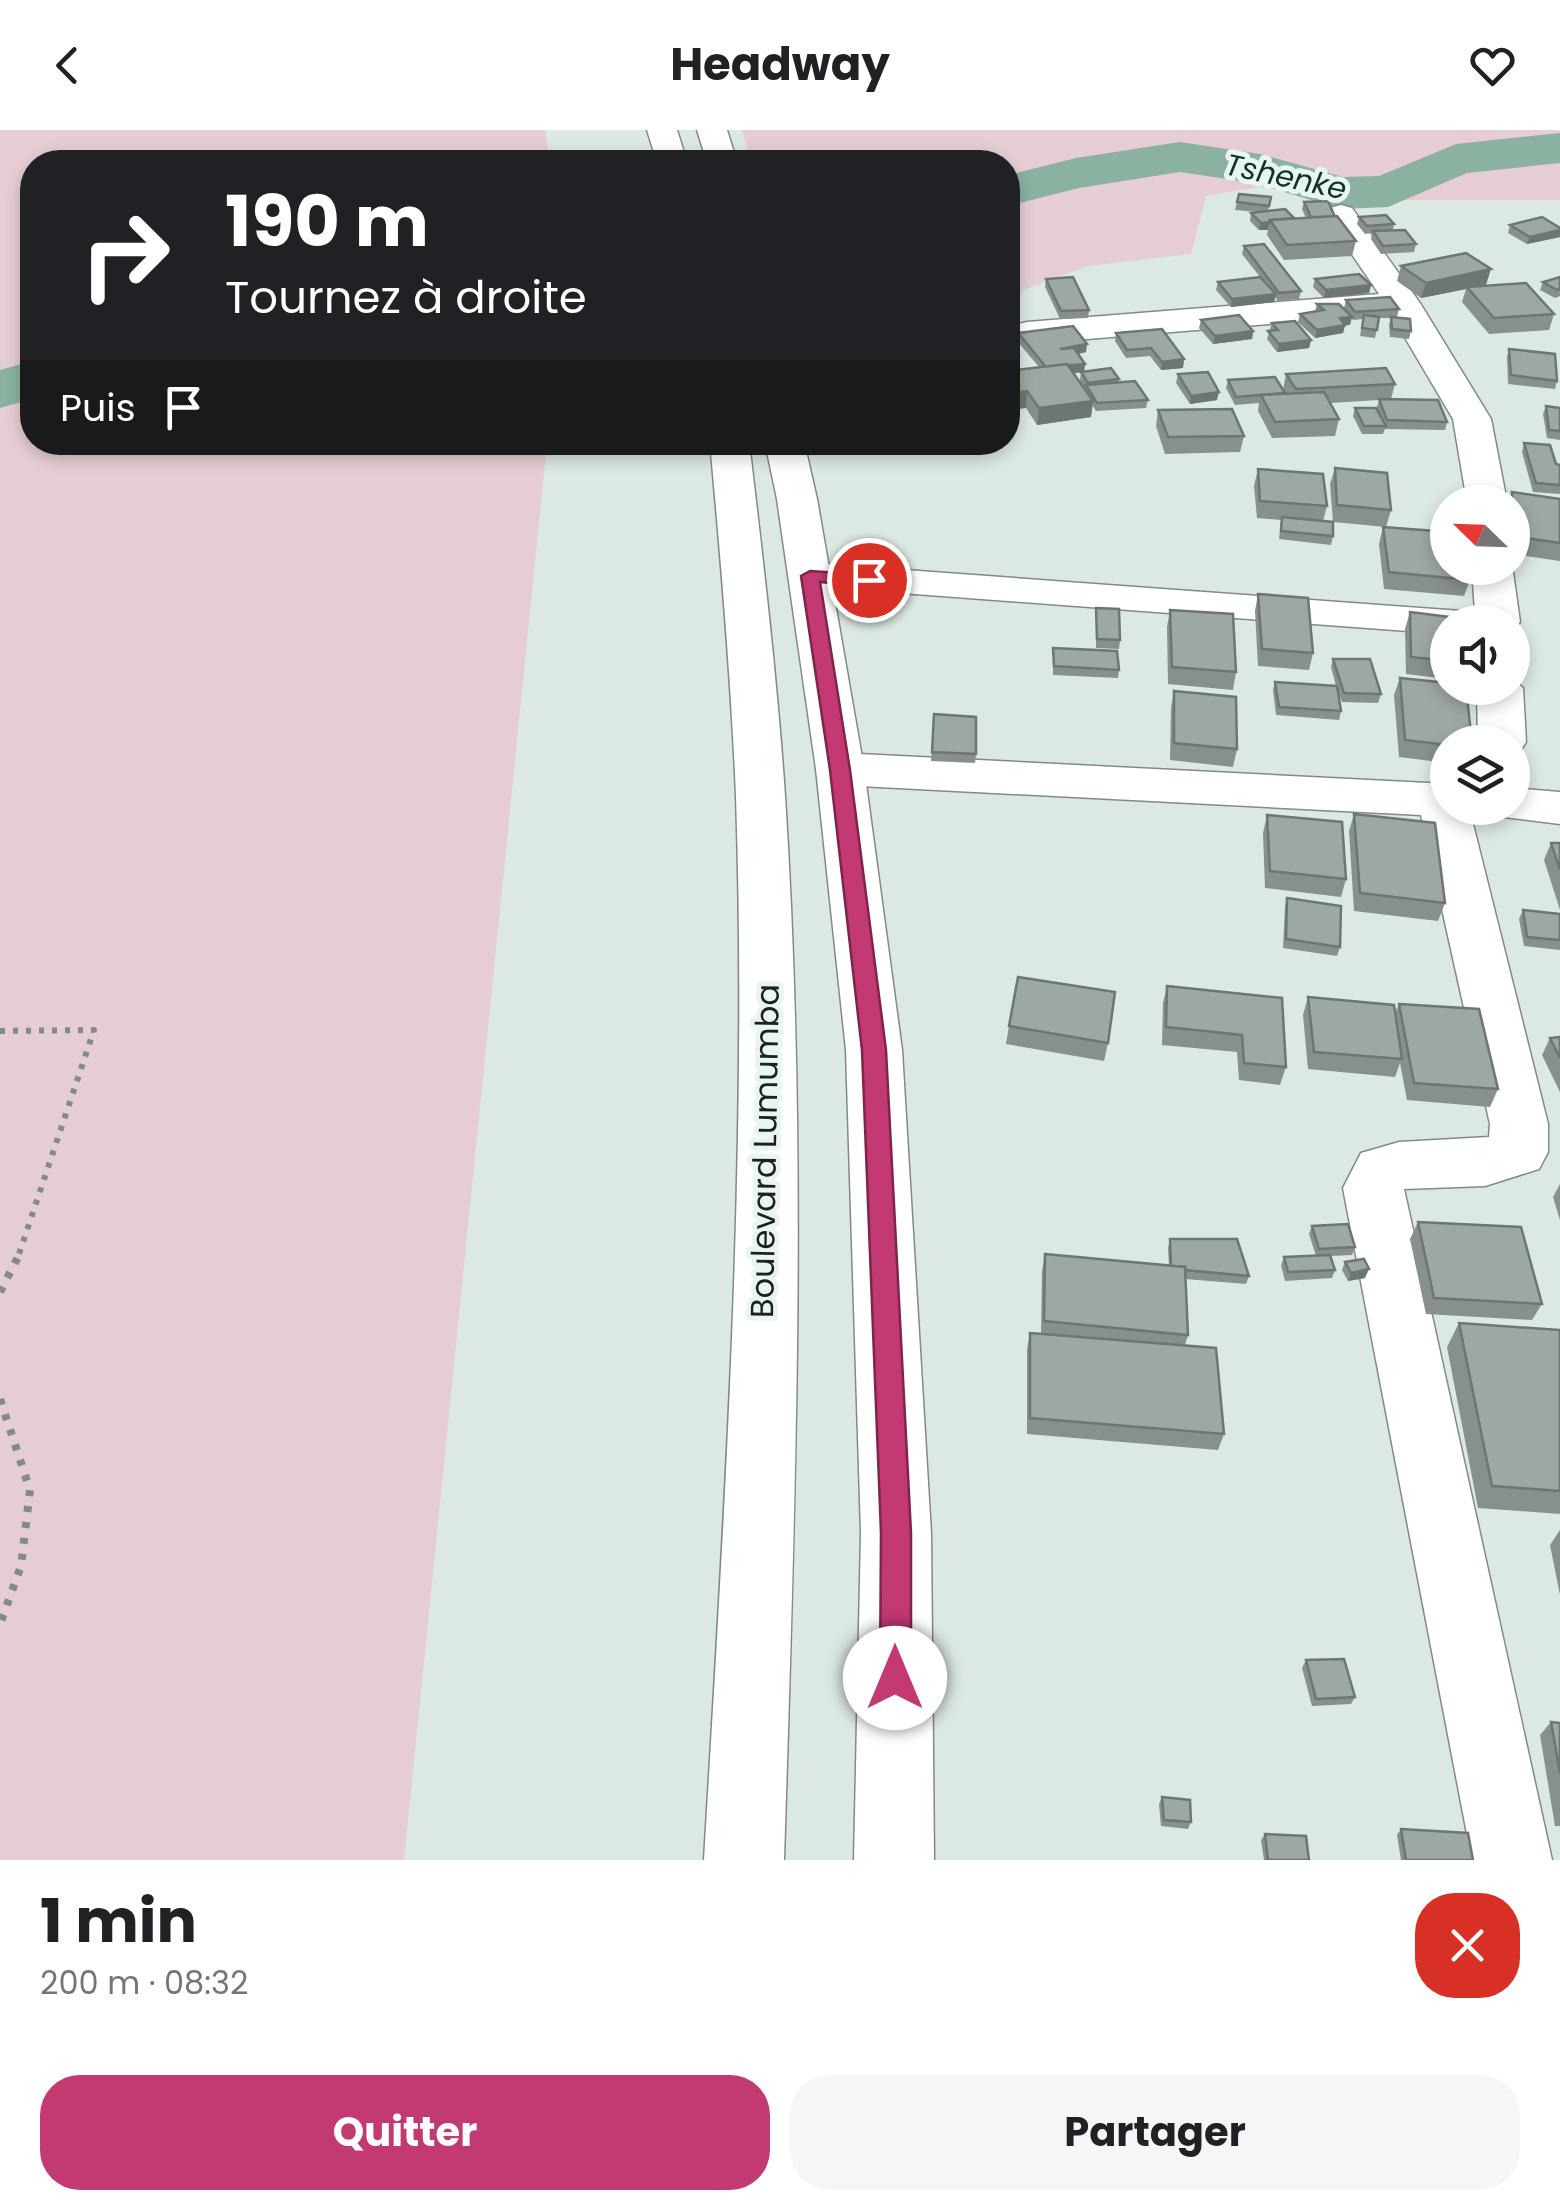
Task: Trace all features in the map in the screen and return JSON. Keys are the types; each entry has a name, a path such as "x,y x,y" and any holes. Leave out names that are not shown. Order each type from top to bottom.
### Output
{"main road":[{"path":"1341,215 1402,302 1472,419 1484,485"},
{"path":"1026,333 1402,302"},
{"name":"Boulevard Lumumba","path":"731,455 750,620 767,1002 760,1512 744,1860"},
{"path":"787,455 840,770 874,1050 896,1533 894,1860"},
{"path":"810,576 1430,620"},
{"path":"840,770 1430,799"},
{"path":"1530,806 1560,808"},
{"path":"1451,825 1519,1124 1518,1152 1498,1163 1408,1161 1382,1170 1374,1188 1512,1860"}],"path":[{"path":"0,1031 94,1030 14,1270 0,1292"},
{"path":"0,1399 30,1490 21,1566 0,1624"}],"shaded area":[{"path":"0,130 545,130 548,150 20,150 20,455 546,455 404,1860 0,1860"},
{"path":"742,130 1560,130 1560,200 1394,200 1259,187 1206,196 1191,254 1088,266 1023,290 1020,296 1020,150 748,150"}],"building":[{"path":"1239,194 1271,197 1269,206 1237,202"},
{"path":"1328,201 1335,217 1311,217 1304,202"},
{"path":"1285,209 1294,218 1261,223 1251,213"},
{"path":"1386,215 1394,224 1367,226 1359,217"},
{"path":"1337,216 1356,241 1287,245 1270,220"},
{"path":"1542,217 1560,230 1530,237 1510,225"},
{"path":"1405,230 1416,244 1383,246 1373,231"},
{"path":"1264,244 1301,291 1279,293 1244,246"},
{"path":"1466,253 1491,269 1426,283 1401,266"},
{"path":"1359,274 1371,285 1326,290 1315,279"},
{"path":"1073,277 1089,310 1061,311 1046,279"},
{"path":"1260,277 1276,294 1232,299 1218,282"},
{"path":"1560,277 1557,290 1543,282"},
{"path":"1526,283 1554,314 1494,318 1467,287"},
{"path":"1390,297 1399,309 1355,312 1346,300"},
{"path":"1317,304 1339,304 1352,317 1340,318 1345,325 1317,330 1300,314 1324,310"},
{"path":"1239,315 1253,331 1215,336 1201,320"},
{"path":"1364,315 1379,317 1377,330 1362,328"},
{"path":"1391,317 1410,319 1411,331 1392,329"},
{"path":"1295,321 1311,340 1279,344 1268,331 1278,330 1272,323"},
{"path":"1073,326 1087,344 1060,349 1074,348 1085,364 1046,367 1020,333"},
{"path":"1162,329 1184,359 1162,362 1151,348 1127,350 1116,333"},
{"path":"1509,349 1555,354 1557,381 1511,375"},
{"path":"1067,364 1093,401 1039,408 1027,391 1020,392 1020,370"},
{"path":"1111,368 1119,379 1088,383 1081,372"},
{"path":"1386,368 1395,384 1296,389 1286,374"},
{"path":"1208,372 1219,392 1191,396 1178,374"},
{"path":"1275,377 1285,393 1236,397 1228,380"},
{"path":"1135,381 1148,400 1097,403 1086,385"},
{"path":"1324,392 1339,419 1275,422 1261,395"},
{"path":"1379,399 1438,400 1447,422 1387,420"},
{"path":"1546,406 1560,408 1560,431 1549,430"},
{"path":"1355,408 1376,408 1386,426 1364,426"},
{"path":"1232,409 1244,436 1168,437 1158,410"},
{"path":"1524,443 1550,445 1556,464 1560,465 1560,485 1536,483"},
{"path":"1335,468 1387,473 1391,510 1337,505"},
{"path":"1258,469 1323,474 1327,506 1260,501"},
{"path":"1530,495 1560,499 1560,543 1530,539"},
{"path":"1282,517 1333,522 1333,536 1281,531"},
{"path":"1383,527 1430,531 1430,576 1389,572"},
{"path":"1258,594 1308,598 1313,653 1262,649"},
{"path":"1096,608 1119,609 1120,640 1097,639"},
{"path":"1170,610 1233,614 1236,672 1172,667"},
{"path":"1410,612 1430,614 1430,659 1411,657"},
{"path":"1053,648 1117,651 1119,670 1054,666"},
{"path":"1333,659 1370,659 1381,694 1344,693"},
{"path":"1400,678 1430,681 1430,705 1468,705 1470,725 1430,725 1430,743 1405,740"},
{"path":"1275,682 1337,686 1341,711 1279,707"},
{"path":"1174,691 1236,697 1237,749 1174,743"},
{"path":"934,714 976,717 976,754 932,752"},
{"path":"1354,814 1435,825 1445,903 1360,893"},
{"path":"1267,815 1342,822 1346,879 1270,871"},
{"path":"1551,843 1560,843 1560,869"},
{"path":"1287,898 1341,906 1340,947 1286,939"},
{"path":"1523,910 1560,914 1560,940 1527,937"},
{"path":"1018,977 1115,992 1108,1043 1009,1026"},
{"path":"1167,986 1282,998 1286,1067 1244,1063 1242,1035 1166,1027"},
{"path":"1308,997 1394,1005 1402,1059 1314,1052"},
{"path":"1399,1004 1479,1009 1498,1089 1414,1083"},
{"path":"1560,1037 1560,1058 1550,1038"},
{"path":"1418,1222 1521,1227 1542,1304 1434,1298"},
{"path":"1348,1224 1355,1247 1319,1249 1312,1226"},
{"path":"1170,1239 1237,1239 1249,1276 1171,1266"},
{"path":"1045,1254 1185,1267 1188,1335 1044,1321"},
{"path":"1330,1255 1335,1270 1288,1272 1284,1257"},
{"path":"1364,1259 1369,1269 1351,1273 1345,1262"},
{"path":"1459,1323 1560,1330 1560,1491 1492,1486"},
{"path":"1030,1333 1216,1348 1224,1434 1030,1418"},
{"path":"1344,1659 1355,1697 1316,1699 1306,1660"},
{"path":"1551,1722 1560,1723 1560,1773"},
{"path":"1162,1797 1190,1800 1191,1822 1164,1820"},
{"path":"1401,1829 1468,1833 1473,1860 1406,1860"},
{"path":"1265,1834 1306,1836 1309,1860 1268,1860"}],"waterway":[{"name":"Tshenke","path":"1020,188 1076,173 1180,157 1260,169 1341,193 1388,191 1456,159 1560,148"},
{"name":"Tshenke","path":"0,390 20,383"}],"route":[{"path":"869,580 810,576 840,770 874,1050 896,1533 895,1678"}]}
